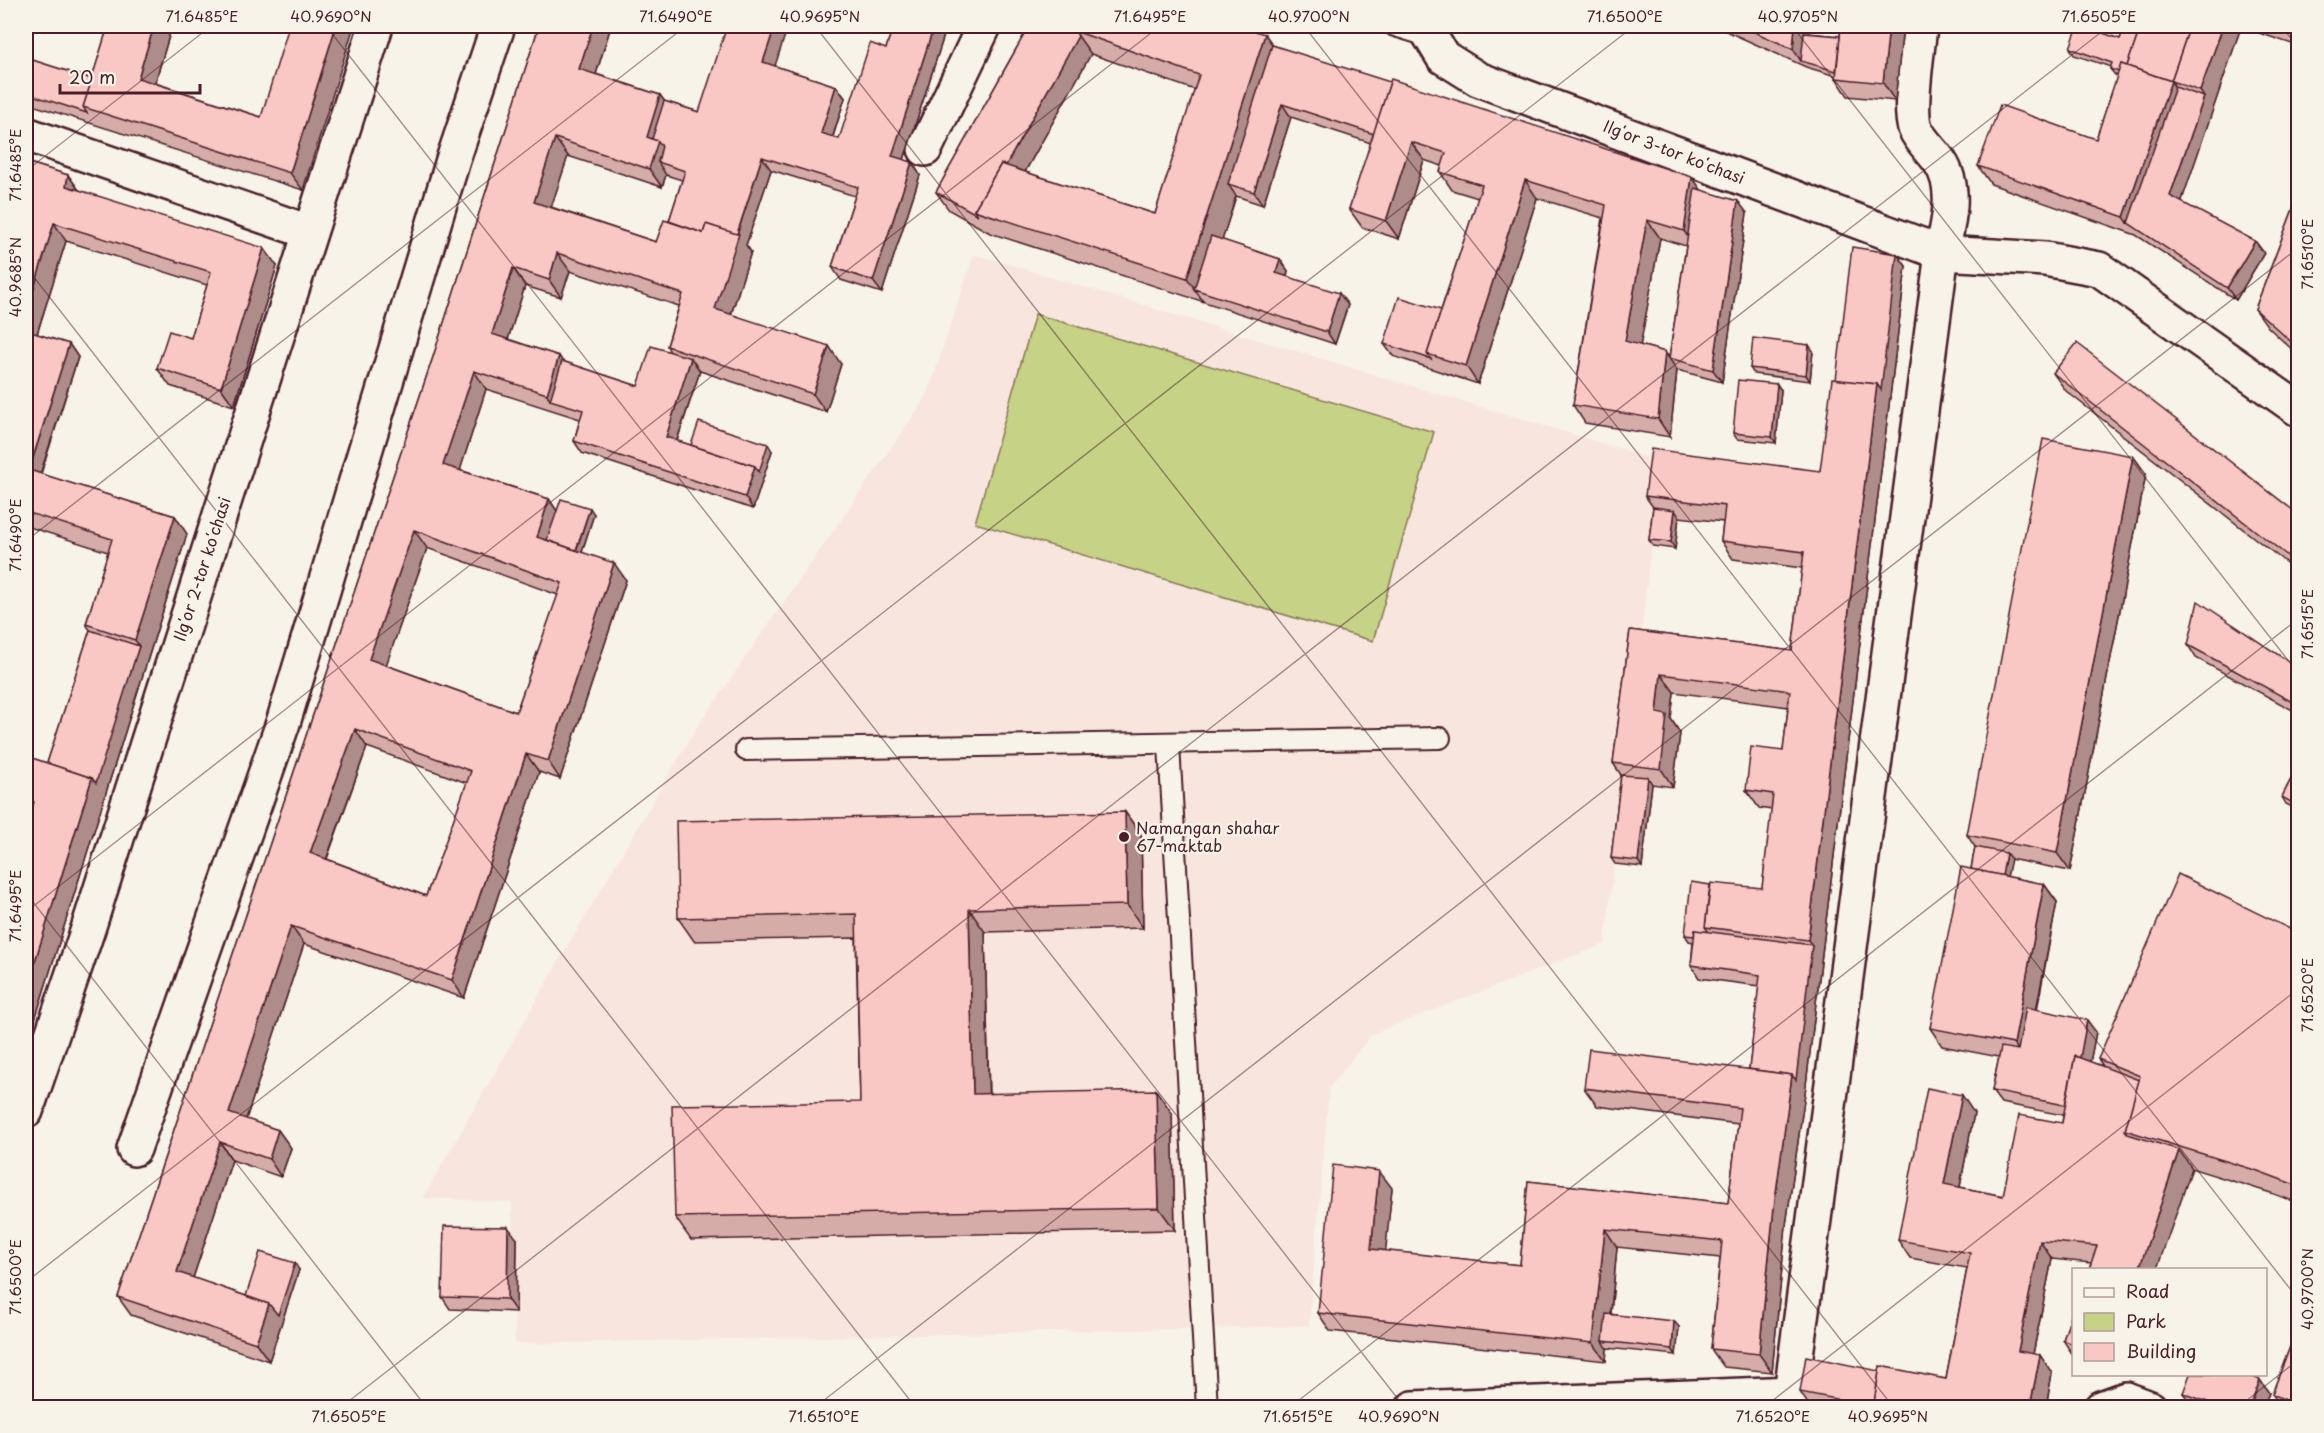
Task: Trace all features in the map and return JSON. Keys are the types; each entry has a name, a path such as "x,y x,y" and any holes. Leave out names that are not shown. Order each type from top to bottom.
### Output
{"street":[{"name":"Ilgʻor 2-tor koʻchasi","path":"26,1111 88,929 376,26"},
{"path":"134,1149 283,723 453,160 498,26"},
{"path":"926,149 984,26"},
{"path":"1413,1407 1790,1400 1942,252 1951,208 1949,181 1941,164 1915,127 1914,91 1920,26"},
{"name":"Ilgʻor 3-tor koʻchasi","path":"1426,31 1443,57 1478,79 1942,252 2045,259 2099,269 2298,410"},
{"path":"26,134 309,232"},
{"path":"2101,1407 2126,1399 2150,1407"}],"lane":[{"path":"1395,26 1426,31"},
{"path":"746,750 1169,745 1440,738"},
{"path":"1169,745 1207,1407"}],"shaded area":[{"name":"Namangan shahar 67-maktab","path":"974,254 1661,461 1605,944 1372,1034 1329,1088 1309,1326 515,1344 512,1202 423,1198 695,730 927,396"}],"green space":[{"path":"1035,314 1434,432 1373,641 975,523"}],"building":[{"path":"108,26 154,26 138,78 261,117 289,26 336,26 290,173 83,107"},
{"path":"539,26 593,26 579,69 660,95 647,137 658,141 649,169 555,138 534,202 656,242 664,220 703,233 706,224 739,234 715,309 829,346 813,394 667,346 683,294 557,253 549,280 513,268 492,334 559,356 547,394 474,371 443,465 549,499 537,537 614,563 548,761 526,754 452,980 291,926 229,1113 278,1130 269,1159 220,1142 177,1272 269,1304 256,1343 118,1297 433,357","holes":["414,530 562,583 516,712 369,659","355,729 471,771 426,896 310,853"]},
{"path":"727,26 775,26 763,62 836,86 821,133 839,139 870,43 886,49 893,26 934,26 892,156 912,162 873,281 832,267 858,187 762,157 737,234 706,224 703,233 669,221 685,171 658,162 662,146 658,141 652,139 664,101 699,112"},
{"path":"1029,26 1078,26 1075,31 1078,36 1006,165 1001,164 974,210 978,215 936,192"},
{"path":"1078,26 1239,26 1265,34 1187,278 974,210 1001,164 1155,214 1199,75 1075,31"},
{"path":"1741,26 1795,26 1793,49"},
{"path":"1841,26 1889,26 1883,83 1836,78"},
{"path":"2078,26 2120,39 2125,26 2141,26 2127,66 2121,64 2119,72 2110,69 2112,63 2070,48"},
{"path":"2141,26 2190,26 2171,81 2127,66"},
{"path":"2190,26 2223,26 2200,91 2171,81"},
{"path":"2278,26 2298,26 2298,33"},
{"path":"1804,33 1840,36 1836,71 1801,61"},
{"path":"1272,45 1390,82 1374,134 1282,104 1254,192 1228,184"},
{"path":"26,58 92,79 83,107 87,113 26,93"},
{"path":"2121,64 2171,81 2124,217 1978,166 2000,105 2096,139"},
{"path":"1391,79 1692,177 1684,231 1647,220 1625,341 1665,352 1658,419 1573,405 1606,205 1525,180 1466,366 1427,354 1482,185 1440,172 1446,153 1411,142 1386,221 1349,209"},
{"path":"2175,87 2204,97 2170,196 2255,241 2227,288 2128,223"},
{"path":"26,162 68,175 66,186 264,248 221,388 157,368 169,331 191,338 211,272 54,223 26,314"},
{"path":"1695,188 1738,201 1713,370 1669,358"},
{"path":"2298,196 2298,348 2255,309"},
{"path":"1211,236 1280,259 1276,273 1339,293 1327,332 1194,289"},
{"path":"1852,247 1897,254 1881,390 1877,384 1836,380"},
{"path":"1399,297 1441,310 1427,354 1431,359 1384,344"},
{"path":"28,331 69,344 29,470 26,469 26,340"},
{"path":"1753,338 1809,345 1806,375 1750,368"},
{"path":"2077,343 2298,514 2298,564 2053,373"},
{"path":"651,346 691,358 666,437 755,466 745,497 574,441 583,410 550,400 562,361 638,386"},
{"path":"1832,379 1877,384 1808,940 1705,927 1711,883 1762,888 1773,794 1746,790 1751,747 1783,751 1790,691 1661,674 1657,713 1667,715 1661,769 1613,763 1630,630 1792,651 1804,552 1721,541 1725,506 1645,496 1651,449 1820,471"},
{"path":"1738,380 1777,384 1772,437 1733,433"},
{"path":"699,422 768,444 759,472 755,466 691,445"},
{"path":"2043,439 2133,456 2057,853 1967,835"},
{"path":"26,469 175,516 135,640 86,624 112,539 26,512"},
{"path":"561,499 590,508 576,550 547,540"},
{"path":"1653,507 1675,510 1671,542 1649,540"},
{"path":"2198,601 2298,668 2296,704 2188,645"},
{"path":"90,630 139,646 96,783 92,778 47,763"},
{"path":"26,756 92,778 26,990 26,829 34,802 26,799"},
{"path":"2298,765 2298,806 2282,797"},
{"path":"1621,775 1648,777 1638,861 1611,858"},
{"path":"1125,812 1127,905 969,909 973,1094 1156,1090 1159,1208 675,1217 672,1105 860,1102 856,914 678,918 676,821"},
{"path":"1975,847 2006,853 2002,876 1971,869"},
{"path":"1961,867 2044,884 2014,1044 1930,1028"},
{"path":"2178,874 2298,933 2298,1186 2258,1171 2125,1130 2140,1076 2098,1059"},
{"path":"1691,882 1710,885 1705,927 1709,932 1695,930 1694,936 1685,935"},
{"path":"1695,930 1812,945 1796,1080 1792,1075 1749,1069 1760,975 1691,965"},
{"path":"2026,1007 2087,1020 2080,1058 2075,1056 2065,1105 1992,1091 2001,1047 2018,1050"},
{"path":"1589,1049 1792,1075 1774,1207 1759,1354 1711,1349 1722,1241 1605,1229 1593,1343 1318,1313 1333,1165 1379,1171 1371,1249 1520,1265 1528,1181 1728,1203 1740,1108 1584,1088"},
{"path":"2075,1056 2139,1080 2125,1130 2128,1134 2179,1150 2139,1268 2089,1268 2097,1246 2040,1241 2018,1351 2040,1355 2030,1407 1904,1407 1874,1402 1880,1366 1946,1379 1970,1253 1898,1240 1927,1088 1962,1095 1944,1184 2003,1196 2019,1115 2062,1123"},
{"path":"444,1226 508,1227 507,1299 442,1297"},
{"path":"260,1252 295,1263 278,1315 269,1304 246,1296"},
{"path":"1606,1314 1674,1321 1672,1349 1603,1341"},
{"path":"2072,1314 2072,1344 2063,1340"},
{"path":"2298,1326 2298,1405 2272,1394"},
{"path":"1806,1356 1879,1371 1874,1402 1877,1407 1800,1392"},
{"path":"2189,1376 2251,1376 2260,1380 2250,1407 2221,1407 2183,1393"}],"place":[{"name":"Namangan shahar 67-maktab","path":"1124,837"}]}
